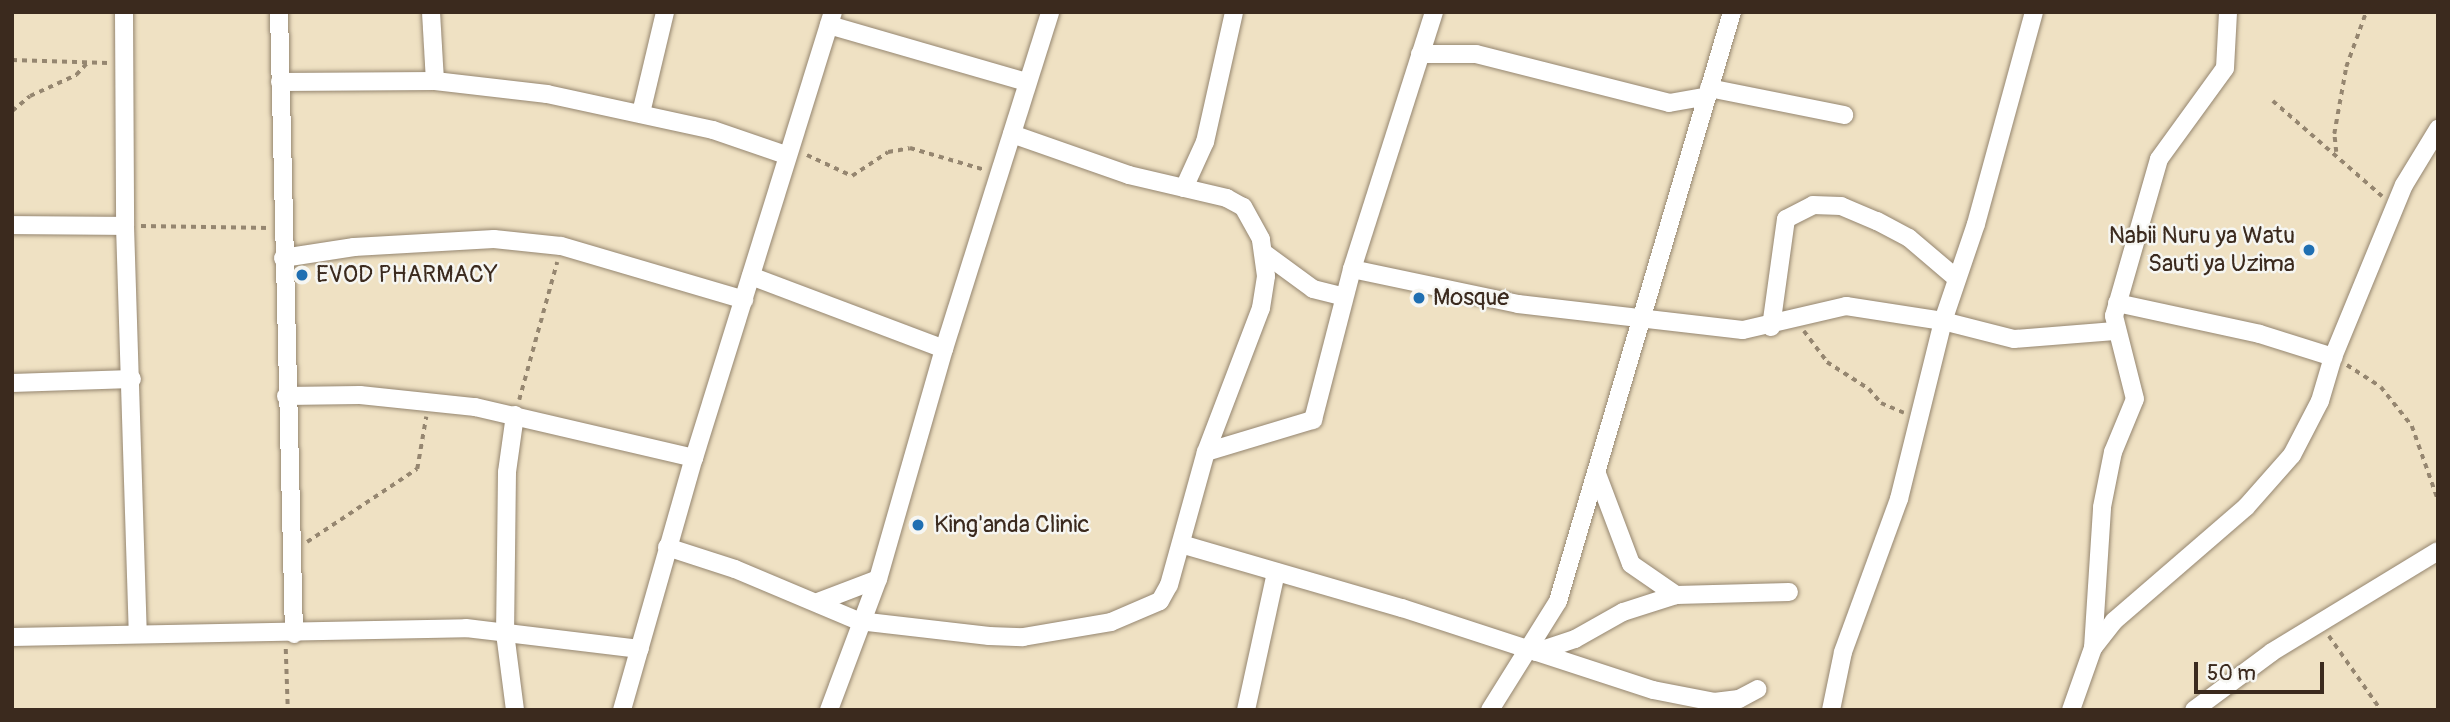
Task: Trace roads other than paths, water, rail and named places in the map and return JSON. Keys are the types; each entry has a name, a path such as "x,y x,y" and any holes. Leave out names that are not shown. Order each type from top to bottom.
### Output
{"street":[{"path":"124,12 124,226 132,379 138,632"},
{"path":"279,12 291,553 289,634"},
{"path":"431,12 435,81"},
{"path":"641,113 665,12"},
{"path":"829,710 859,621 878,579 944,349 1051,12"},
{"path":"1184,188 1205,142 1234,12"},
{"path":"1206,452 1313,420 1352,269 1434,12"},
{"path":"1490,710 1532,651 1558,601 1645,318 1694,132 1732,12"},
{"path":"1831,710 1843,652 1899,499 1943,321 1976,224 2035,12"},
{"path":"2071,710 2093,648 2102,508 2113,452 2135,399 2132,376 2115,331 2117,303 2159,159 2225,68 2228,12"},
{"path":"622,710 667,547 787,152 831,19 1027,82"},
{"path":"1420,54 1476,54 1669,103 1707,92 1844,115"},
{"path":"281,82 435,81 547,94 713,130 787,152"},
{"path":"1669,103 1694,132"},
{"path":"2093,648 2125,610 2269,485 2308,427 2333,357 2394,207 2438,129"},
{"path":"667,547 818,602 859,621 1023,637 1111,622 1160,601 1181,544 1206,452 1261,308 1265,253 1254,221 1243,207 1227,198 1129,175 1012,134"},
{"path":"1771,327 1786,219 1796,210 1813,205 1841,206 1877,221 1909,238 1956,278"},
{"path":"12,225 124,226"},
{"path":"283,258 354,247 494,239 561,246 744,300"},
{"path":"1265,253 1313,289 1344,297"},
{"path":"1352,269 1518,304 1743,330 1771,327 1846,306 1943,321 2014,339 2115,331"},
{"path":"751,276 944,349"},
{"path":"2117,303 2249,331 2333,357"},
{"path":"12,383 132,379"},
{"path":"286,396 360,395 428,401 515,415 694,458"},
{"path":"515,415 508,472 505,633 515,710"},
{"path":"1597,474 1632,564 1676,595"},
{"path":"1181,544 1653,690 1717,706 1758,689"},
{"path":"2194,710 2272,652 2438,551"},
{"path":"1246,710 1276,572"},
{"path":"818,602 878,579"},
{"path":"1532,651 1575,639 1623,612 1676,595 1789,592"},
{"path":"12,637 138,632 289,634 466,628 640,649"}],"place":[{"name":"Nabii Nuru ya Watu Sauti ya Uzima","path":"2309,250"},
{"name":"EVOD PHARMACY","path":"302,275"},
{"name":"Mosque","path":"1419,298"},
{"name":"King'anda Clinic","path":"918,525"}]}
